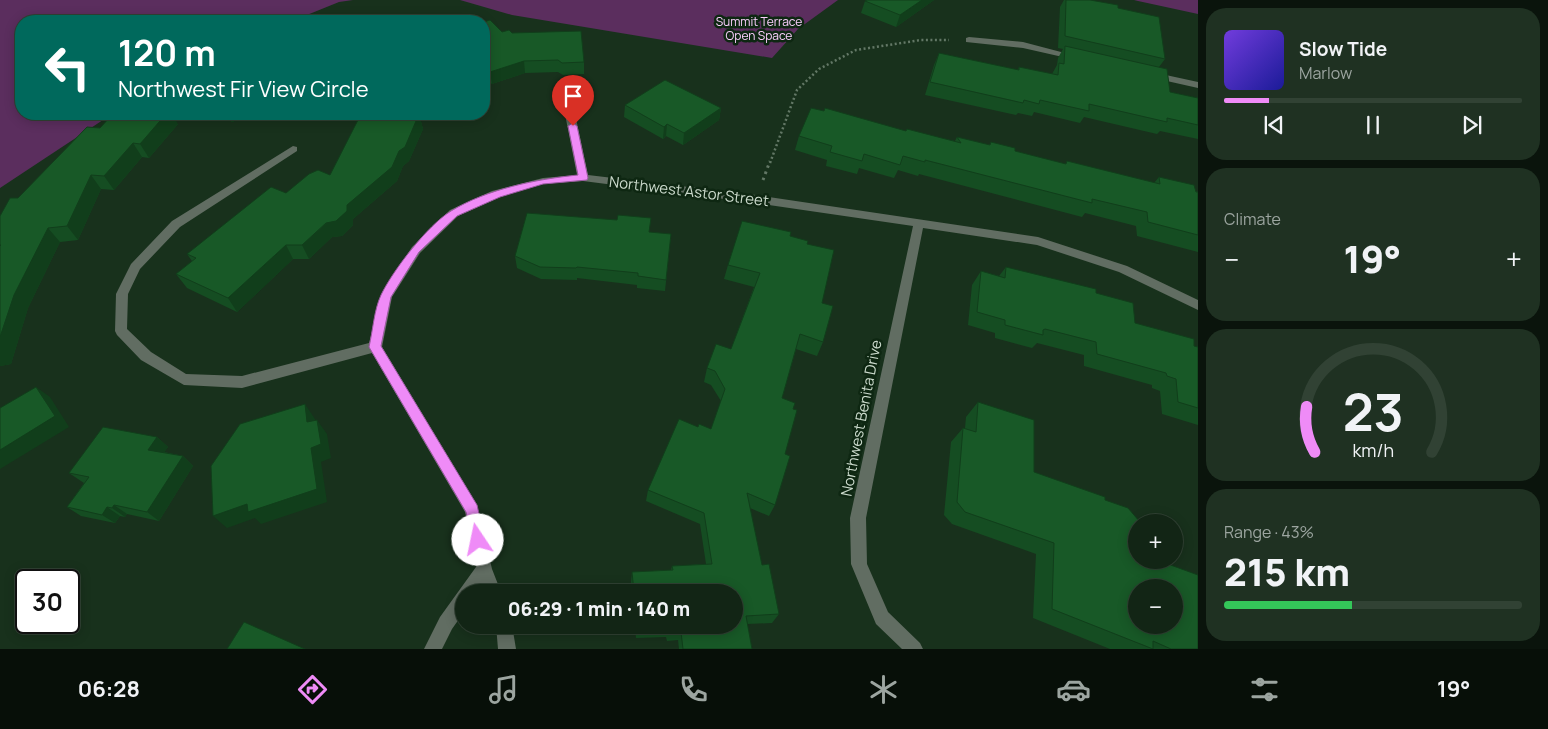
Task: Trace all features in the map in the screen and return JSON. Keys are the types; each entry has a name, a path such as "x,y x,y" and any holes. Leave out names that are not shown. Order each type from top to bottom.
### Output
{"street":[{"path":"969,40 1023,45 1081,58"},
{"path":"1140,72 1198,85"},
{"path":"569,109 583,178"},
{"path":"293,149 176,224 135,267 122,294 121,331 146,356 184,379 242,382 375,347 472,510 484,569 491,584"},
{"name":"Northwest Astor Street","path":"375,347 386,296 416,250 454,214 496,194 543,181 583,178 756,199 1038,242 1123,269 1198,305"},
{"name":"Northwest Benita Drive","path":"914,649 882,618 860,564 858,518 913,246 920,224"},
{"path":"474,584 484,569"},
{"path":"433,649 446,623 455,610"},
{"path":"505,634 507,649"}],"path":[{"path":"756,199 797,90 819,69 856,50 921,40 969,40"}],"green space":[{"path":"0,0 353,0 339,2 307,15 15,15 15,120 103,120 0,188"},
{"name":"Summit Terrace Open Space","path":"460,0 838,0 798,29 772,58 512,15"},
{"path":"1134,0 1198,0 1198,14 1138,1"}],"building":[{"path":"922,0 900,15 865,1"},
{"path":"1066,0 1090,0 1118,5 1118,8 1159,17 1165,59 1065,36"},
{"path":"490,20 502,32 509,30 512,33 581,31 584,62 562,63 558,60 524,61 490,72"},
{"path":"1065,46 1167,69 1170,92 1198,98 1198,125 1167,118 1167,122 1089,104 1089,111 1040,100 1039,104 1024,100 1023,103 930,82 939,53 1019,70 1019,67 1058,75 1059,63 1064,64"},
{"path":"665,80 721,108 684,133 667,124 664,127 625,105"},
{"path":"811,108 824,111 825,108 906,131 907,129 961,143 957,137 990,145 991,142 1015,148 1015,151 1066,164 1067,161 1160,184 1159,177 1194,185 1196,192 1198,192 1198,235 1148,222 1147,212 1092,199 1092,203 925,160 925,162 903,156 900,165 864,154 862,161 830,152 832,146 799,136"},
{"path":"107,120 161,120 140,144 133,143 104,176 91,175 67,226 48,228 14,295 0,337 0,216 10,198 18,198 87,127 100,128"},
{"path":"358,120 416,120 405,147 399,151 392,167 347,205 347,211 336,221 326,223 302,245 286,245 228,298 176,274 196,258 187,254 271,187 286,193 309,174 318,170 330,175"},
{"path":"527,213 617,220 618,215 651,218 649,232 671,234 666,280 638,276 638,273 577,267 540,267 515,256"},
{"path":"742,221 791,232 790,236 808,241 807,244 834,250 822,303 833,306 823,342 800,334 782,398 795,403 793,409 797,410 785,454 790,456 775,505 747,493 762,565 769,564 779,614 746,616 752,649 683,649 681,634 743,634 743,584 633,584 632,572 673,570 672,566 712,564 704,513 648,490 679,419 698,427 699,424 711,429 725,389 715,371 707,368 716,344 731,349 760,273 728,265"},
{"path":"1006,267 1096,289 1096,293 1133,303 1135,323 1194,339 1194,346 1198,347 1198,408 1178,402 1176,379 1167,376 1166,373 1097,354 1096,342 1045,329 1043,330 1043,335 1005,325 1005,320 977,312 981,271 1005,278"},
{"path":"36,387 55,416 0,450 0,408"},
{"path":"978,402 1034,420 1034,472 1105,497 1105,500 1128,508 1133,514 1128,514 1128,569 1182,569 1198,575 1198,649 1171,649 1153,641 1153,649 1052,609 1054,543 965,512 957,502 963,428 976,432"},
{"path":"305,404 307,422 317,420 321,444 311,448 317,489 248,512 247,504 213,516 211,466 240,424"},
{"path":"103,427 157,437 148,450 183,456 147,512 114,505 112,508 107,507 102,515 67,507 89,477 69,473"},
{"path":"244,622 305,649 227,649"}],"route":[{"path":"478,540 472,510 375,347 386,296 416,250 454,214 496,194 543,181 583,178 573,126"}]}
